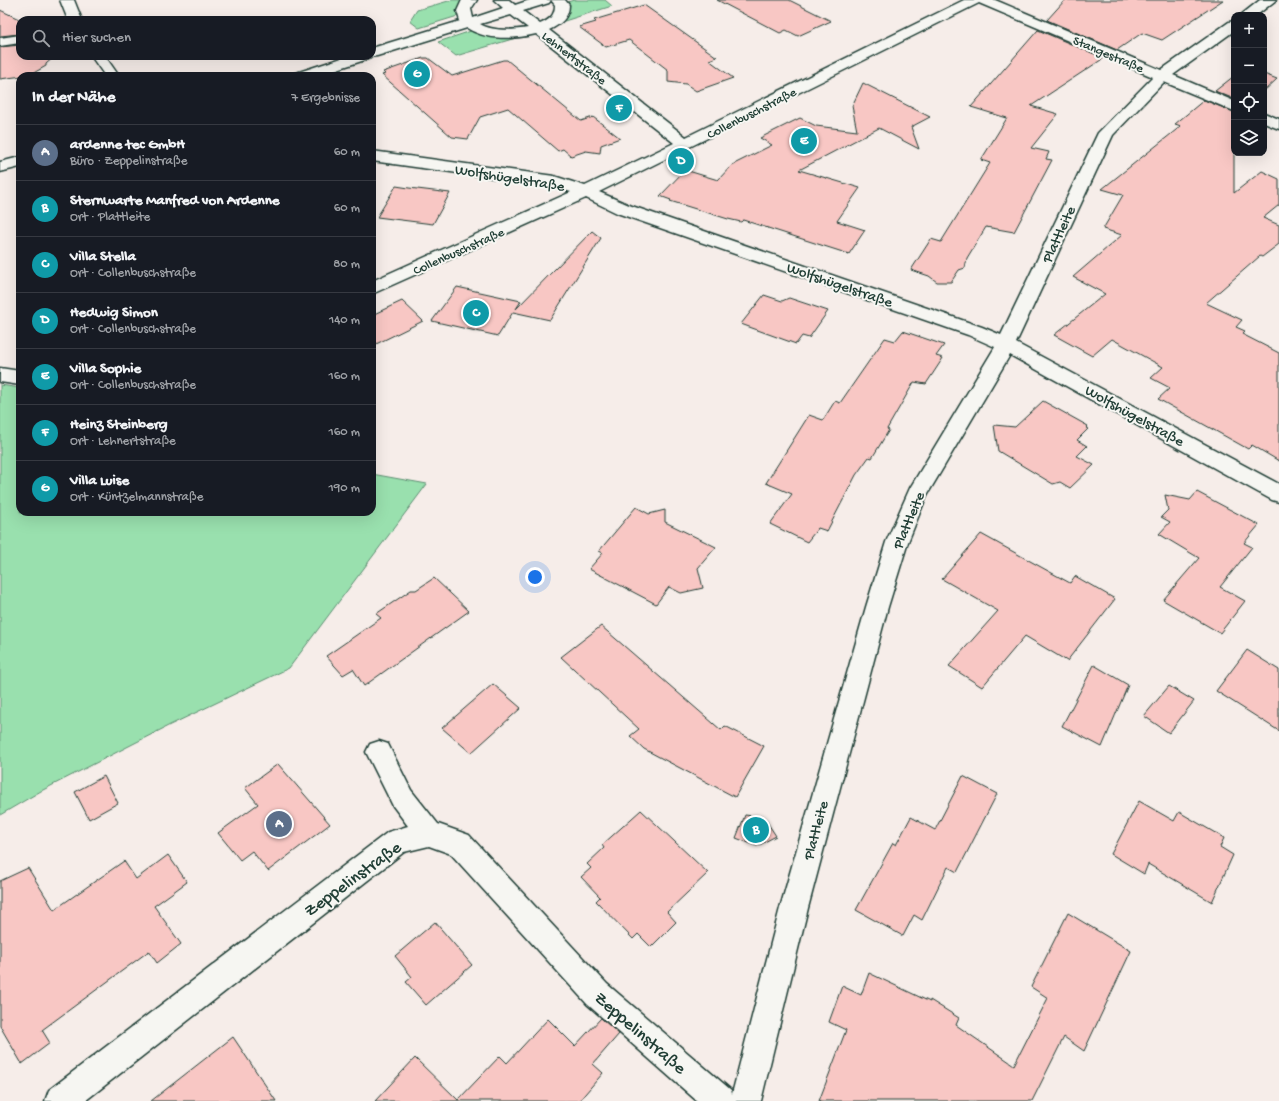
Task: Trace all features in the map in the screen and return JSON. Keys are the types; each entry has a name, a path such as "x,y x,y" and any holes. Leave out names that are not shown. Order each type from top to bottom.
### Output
{"street":[{"path":"67,0 73,16"},
{"path":"470,0 464,9 464,16 468,23 478,29 492,33 514,34 540,30 554,23 561,14 562,5 558,0"},
{"name":"Lehnertstraße","path":"501,0 685,144"},
{"path":"376,52 544,0"},
{"name":"Collenbuschstraße","path":"376,286 586,192 974,0"},
{"name":"Stangestraße","path":"984,0 1231,105"},
{"path":"1252,12 1269,0"},
{"name":"Plattleite","path":"746,1101 835,757 877,607 897,542 917,494 1006,345 1106,133 1162,76 1231,27"},
{"path":"0,42 16,40"},
{"path":"101,60 109,72"},
{"path":"313,72 350,60"},
{"path":"1267,119 1279,124"},
{"name":"Wolfshügelstraße","path":"376,157 554,181 586,192 623,209 975,331 1006,345 1279,494"},
{"path":"0,168 16,163"},
{"path":"0,375 16,377"},
{"path":"379,752 402,798 430,834"},
{"name":"Zeppelinstraße","path":"60,1101 397,841 430,834 460,844 596,994 720,1101"}],"green space":[{"path":"452,0 466,0 461,15 419,28 410,21 417,10"},
{"path":"574,0 605,0 612,6 558,23 564,3"},
{"path":"474,30 519,37 456,56 438,42"},
{"path":"0,385 16,387 16,516 376,516 376,475 427,484 289,668 170,725 41,791 0,815"}],"building":[{"path":"717,0 789,0 831,21 798,36 786,30 780,33"},
{"path":"1065,0 1223,0 1162,40 1142,33 1117,50 1047,20"},
{"path":"644,5 717,57 709,60 733,78 696,91 686,84 668,82 668,70 629,40 606,47 579,27 596,22 594,20"},
{"path":"0,10 16,18 16,34 0,36"},
{"path":"1038,30 1104,58 1031,106 1058,114 1031,148 1049,152 1046,159 1052,160 1014,232 986,227 967,258 965,268 959,270 951,282 937,282 929,276 911,270 931,239 941,242 990,163 981,160 1007,118 971,107"},
{"path":"16,45 16,60 50,60 46,66 35,72 16,72 16,77 0,79 0,47"},
{"path":"423,58 428,58 452,76 507,60 581,121 593,117 620,138 601,145 600,153 586,151 571,156 563,149 558,151 508,108 480,117 468,139 452,137 382,75 385,74 383,72"},
{"path":"1267,75 1277,79 1267,88"},
{"path":"1231,78 1231,98 1215,91"},
{"path":"863,83 930,117 911,127 919,149 879,128 799,170 860,188 837,221 865,230 849,254 743,220 741,222 728,219 670,201 671,200 660,196 685,170 718,180 732,165 772,145 760,138 800,118 816,126 857,131 852,106"},
{"path":"1204,100 1231,111 1231,156 1234,156 1234,193 1262,171 1279,179 1279,205 1263,218 1279,225 1279,244 1262,257 1260,256 1206,303 1242,320 1236,327 1245,331 1242,334 1279,353 1279,461 1252,445 1248,449 1158,399 1170,388 1151,378 1163,367 1112,339 1092,356 1054,335 1105,294 1073,277 1122,235 1103,229 1123,195 1102,189 1181,126 1175,124"},
{"path":"396,186 450,193 433,224 377,217"},
{"path":"592,231 601,238 550,320 513,312 498,336 432,321 457,287 521,301 516,309"},
{"path":"764,295 782,301 789,298 828,311 809,338 802,336 796,344 741,324"},
{"path":"402,301 423,321 376,344 376,313"},
{"path":"903,331 944,345 936,356 943,358 926,384 914,382 887,429 889,430 872,458 869,457 856,475 827,531 818,528 807,542 770,524 792,494 766,483 809,415 823,420 835,401 840,403 885,338 895,341"},
{"path":"1043,401 1088,426 1086,428 1088,429 1077,440 1087,446 1077,456 1094,465 1070,488 1060,482 1053,484 998,451 994,425 1015,427"},
{"path":"1197,492 1259,525 1244,543 1252,547 1220,587 1245,601 1220,633 1163,600 1199,558 1159,534 1170,522 1161,517 1168,510 1165,495 1190,500"},
{"path":"636,507 649,514 665,510 665,522 716,547 698,568 703,588 681,593 669,587 656,604 589,569 603,553 599,551"},
{"path":"981,534 1070,583 1075,576 1115,599 1067,661 1025,636 982,687 949,666 998,611 942,579"},
{"path":"434,578 469,611 364,686 353,669 343,675 326,656 381,618 376,614 411,590 416,590"},
{"path":"601,626 721,730 725,726 764,746 735,797 644,749 630,736 639,729 561,657"},
{"path":"1247,650 1279,670 1279,731 1216,691"},
{"path":"1094,665 1128,685 1102,747 1062,726"},
{"path":"493,684 521,708 471,753 442,728"},
{"path":"1169,686 1194,701 1169,733 1144,716"},
{"path":"278,764 330,824 268,871 252,851 240,860 218,833 258,804 245,788"},
{"path":"104,776 118,803 89,819 75,792"},
{"path":"963,776 997,794 957,872 948,867 922,920 914,915 903,936 856,910 893,843 896,845 911,817 935,830"},
{"path":"1139,801 1174,821 1179,812 1224,838 1220,847 1233,855 1212,902 1148,864 1144,874 1111,854"},
{"path":"641,810 708,873 667,912 676,922 651,947 638,934 633,939 596,901 600,897 581,877 591,868 587,864 604,848 602,845"},
{"path":"745,815 765,819 776,836 757,846 736,838"},
{"path":"168,855 187,882 154,906 181,944 157,963 149,951 42,1030 50,1043 22,1064 0,1026 0,881 28,868 54,910 124,861 136,879"},
{"path":"1068,913 1131,951 1084,1051 1064,1037 1032,1101 819,1101 846,1030 829,1022 842,986 861,995 869,973 930,1002 930,1000 959,1018 956,1025 1014,1065 1048,998 1031,987"},
{"path":"435,922 472,965 426,1005 406,982 412,977 395,956"},
{"path":"601,1018 619,1034 593,1064 603,1073 579,1101 375,1101 415,1058 458,1100 500,1056 507,1063 548,1019 575,1046"},
{"path":"233,1037 276,1101 151,1101"}],"place":[{"name":"Villa Luise","path":"417,74"},
{"name":"Heinz Steinberg","path":"619,108"},
{"name":"Villa Sophie","path":"804,141"},
{"name":"Hedwig Simon","path":"681,161"},
{"name":"Villa Stella","path":"476,313"},
{"name":"ardenne tec GmbH","path":"279,824"},
{"name":"Sternwarte Manfred von Ardenne","path":"756,830"}]}
